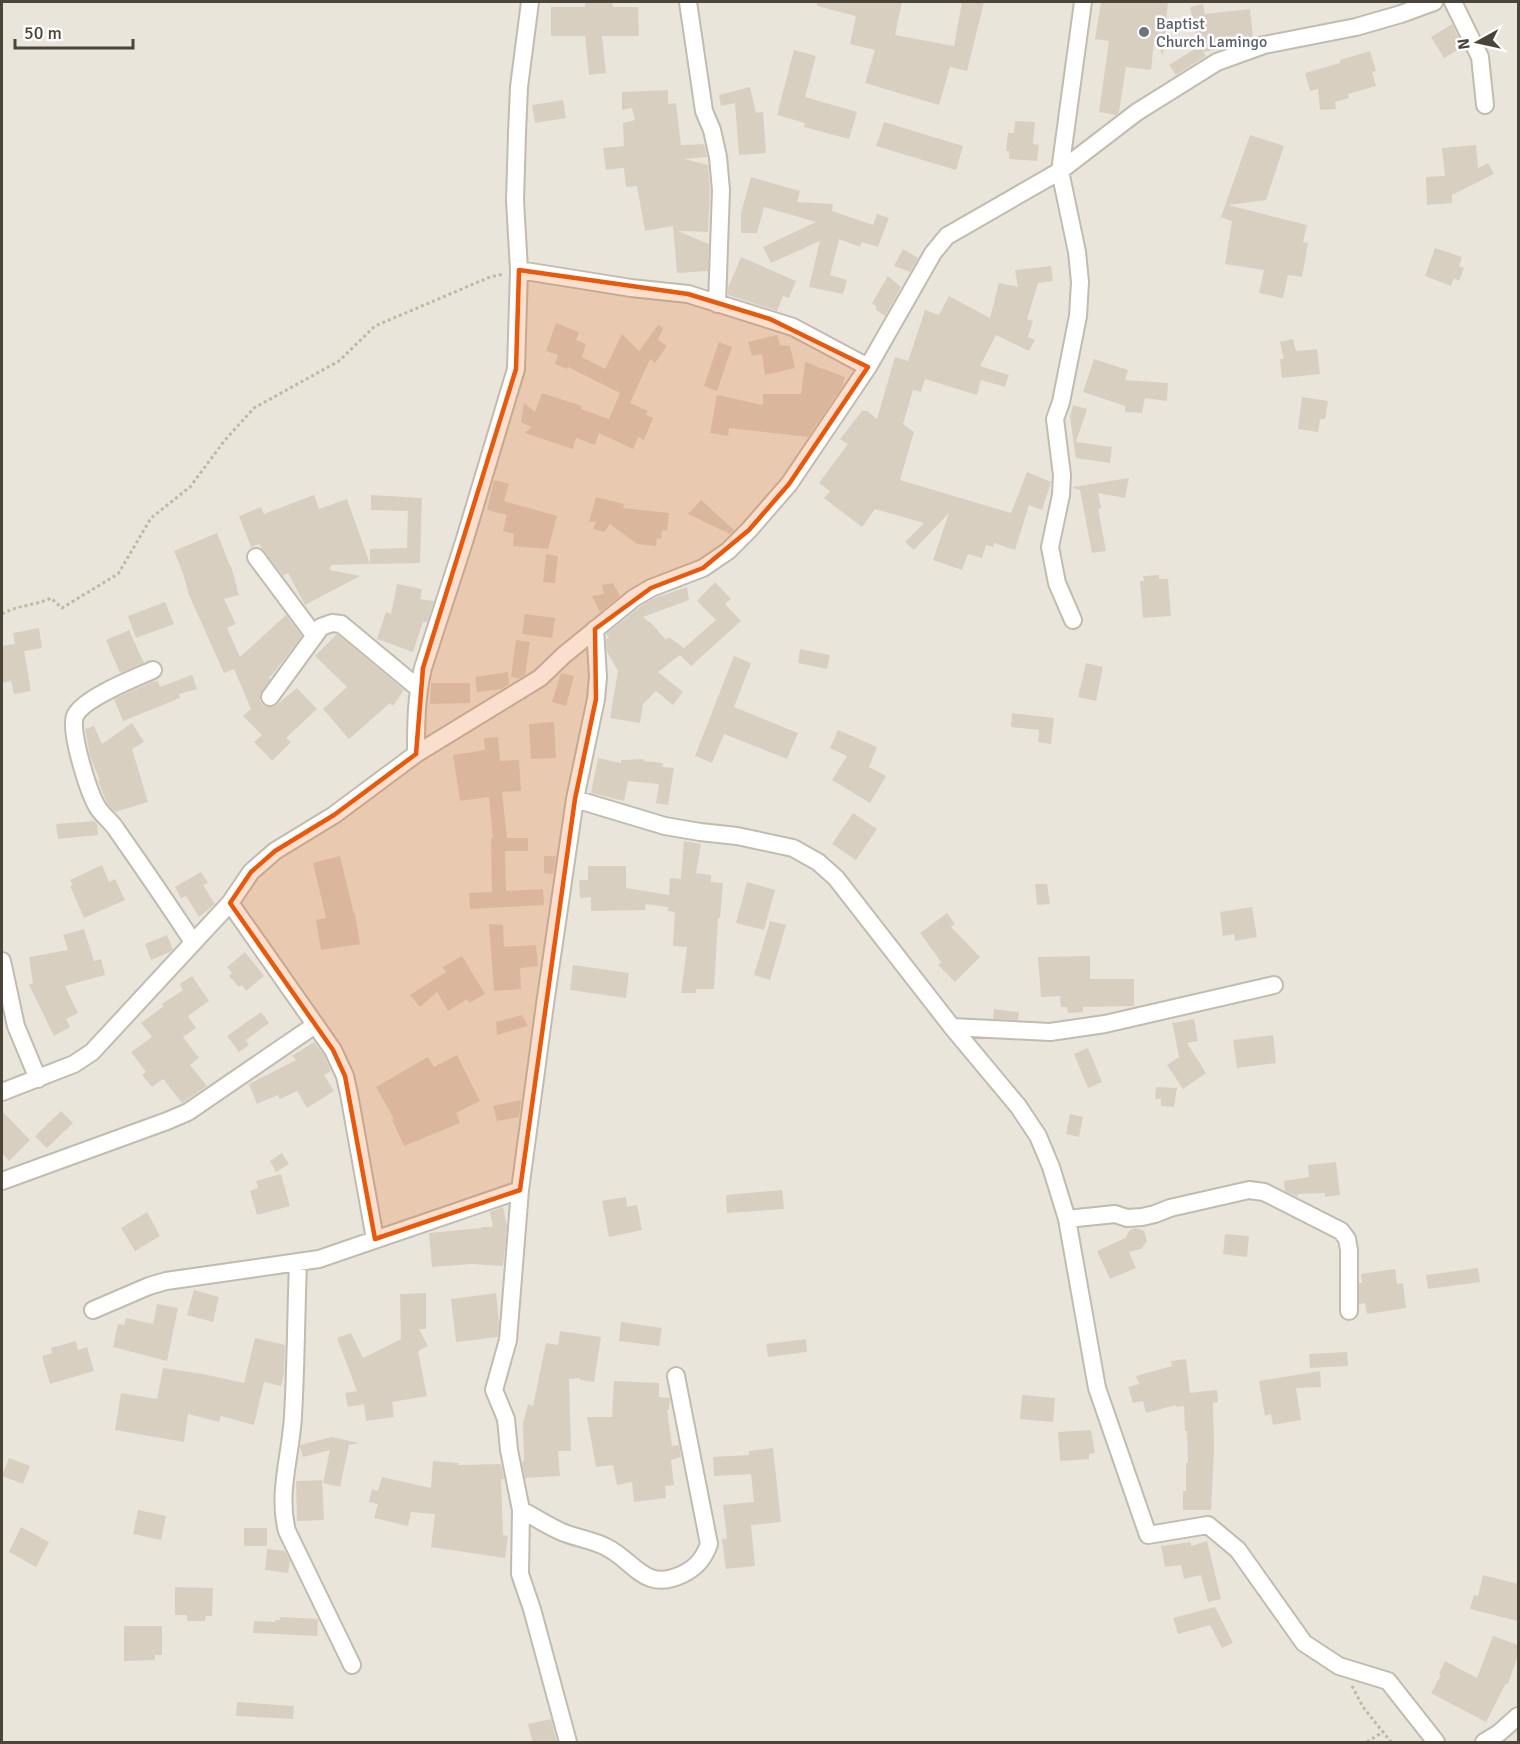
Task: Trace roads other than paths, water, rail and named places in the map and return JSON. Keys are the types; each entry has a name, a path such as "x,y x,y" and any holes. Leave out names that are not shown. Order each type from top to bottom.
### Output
{"street":[{"path":"688,2 704,111 712,130 718,157 721,190 717,304"},
{"path":"1073,620 1057,583 1050,547 1061,495 1062,475 1055,418 1061,402 1078,316 1080,282 1077,252 1060,171 1083,2"},
{"path":"2,1092 74,1064 92,1052 230,903 251,873 275,851 334,815 416,754 540,678 634,598 651,588 703,568 728,551 789,484 868,367 933,254 947,236 1060,171 1137,112 1217,62 1264,45 1356,27 1434,2"},
{"path":"1453,2 1480,57 1485,105"},
{"path":"416,754 418,688 516,369 519,270 516,200 519,87 532,5"},
{"path":"519,270 631,288 688,294 793,327 868,367"},
{"path":"256,557 314,635"},
{"path":"270,697 314,635 321,627 332,623 341,624 418,688"},
{"path":"568,1743 532,1609 520,1574 521,1510 509,1450 507,1419 494,1390 508,1340 520,1190 575,799 596,699 598,677 595,629"},
{"path":"153,670 112,688 75,716 76,747 97,807 113,824 193,942"},
{"path":"575,799 665,826 776,843 793,848 818,862 836,878 952,1027 1018,1106 1038,1136 1051,1167 1067,1218 1097,1388 1148,1535 1208,1525 1238,1550 1304,1643 1339,1666 1388,1681 1436,1743"},
{"path":"230,903 333,1050 345,1076 375,1239"},
{"path":"2,961 16,1026 38,1079"},
{"path":"952,1027 1050,1032 1105,1024 1274,986"},
{"path":"2,1181 188,1112 315,1025"},
{"path":"93,1310 166,1281 298,1263 319,1258 520,1190"},
{"path":"1067,1218 1115,1214 1127,1218 1142,1217 1170,1208 1250,1190 1264,1191 1341,1231 1347,1239 1349,1311"},
{"path":"298,1263 293,1419 282,1501 283,1516 287,1532 352,1665"},
{"path":"521,1510 562,1532 607,1547 633,1568 656,1581 676,1578 692,1570 704,1558 709,1544 676,1376"},
{"path":"1484,1743 1518,1716"}],"place":[{"name":"Baptist Church Lamingo","path":"1144,32"}]}
